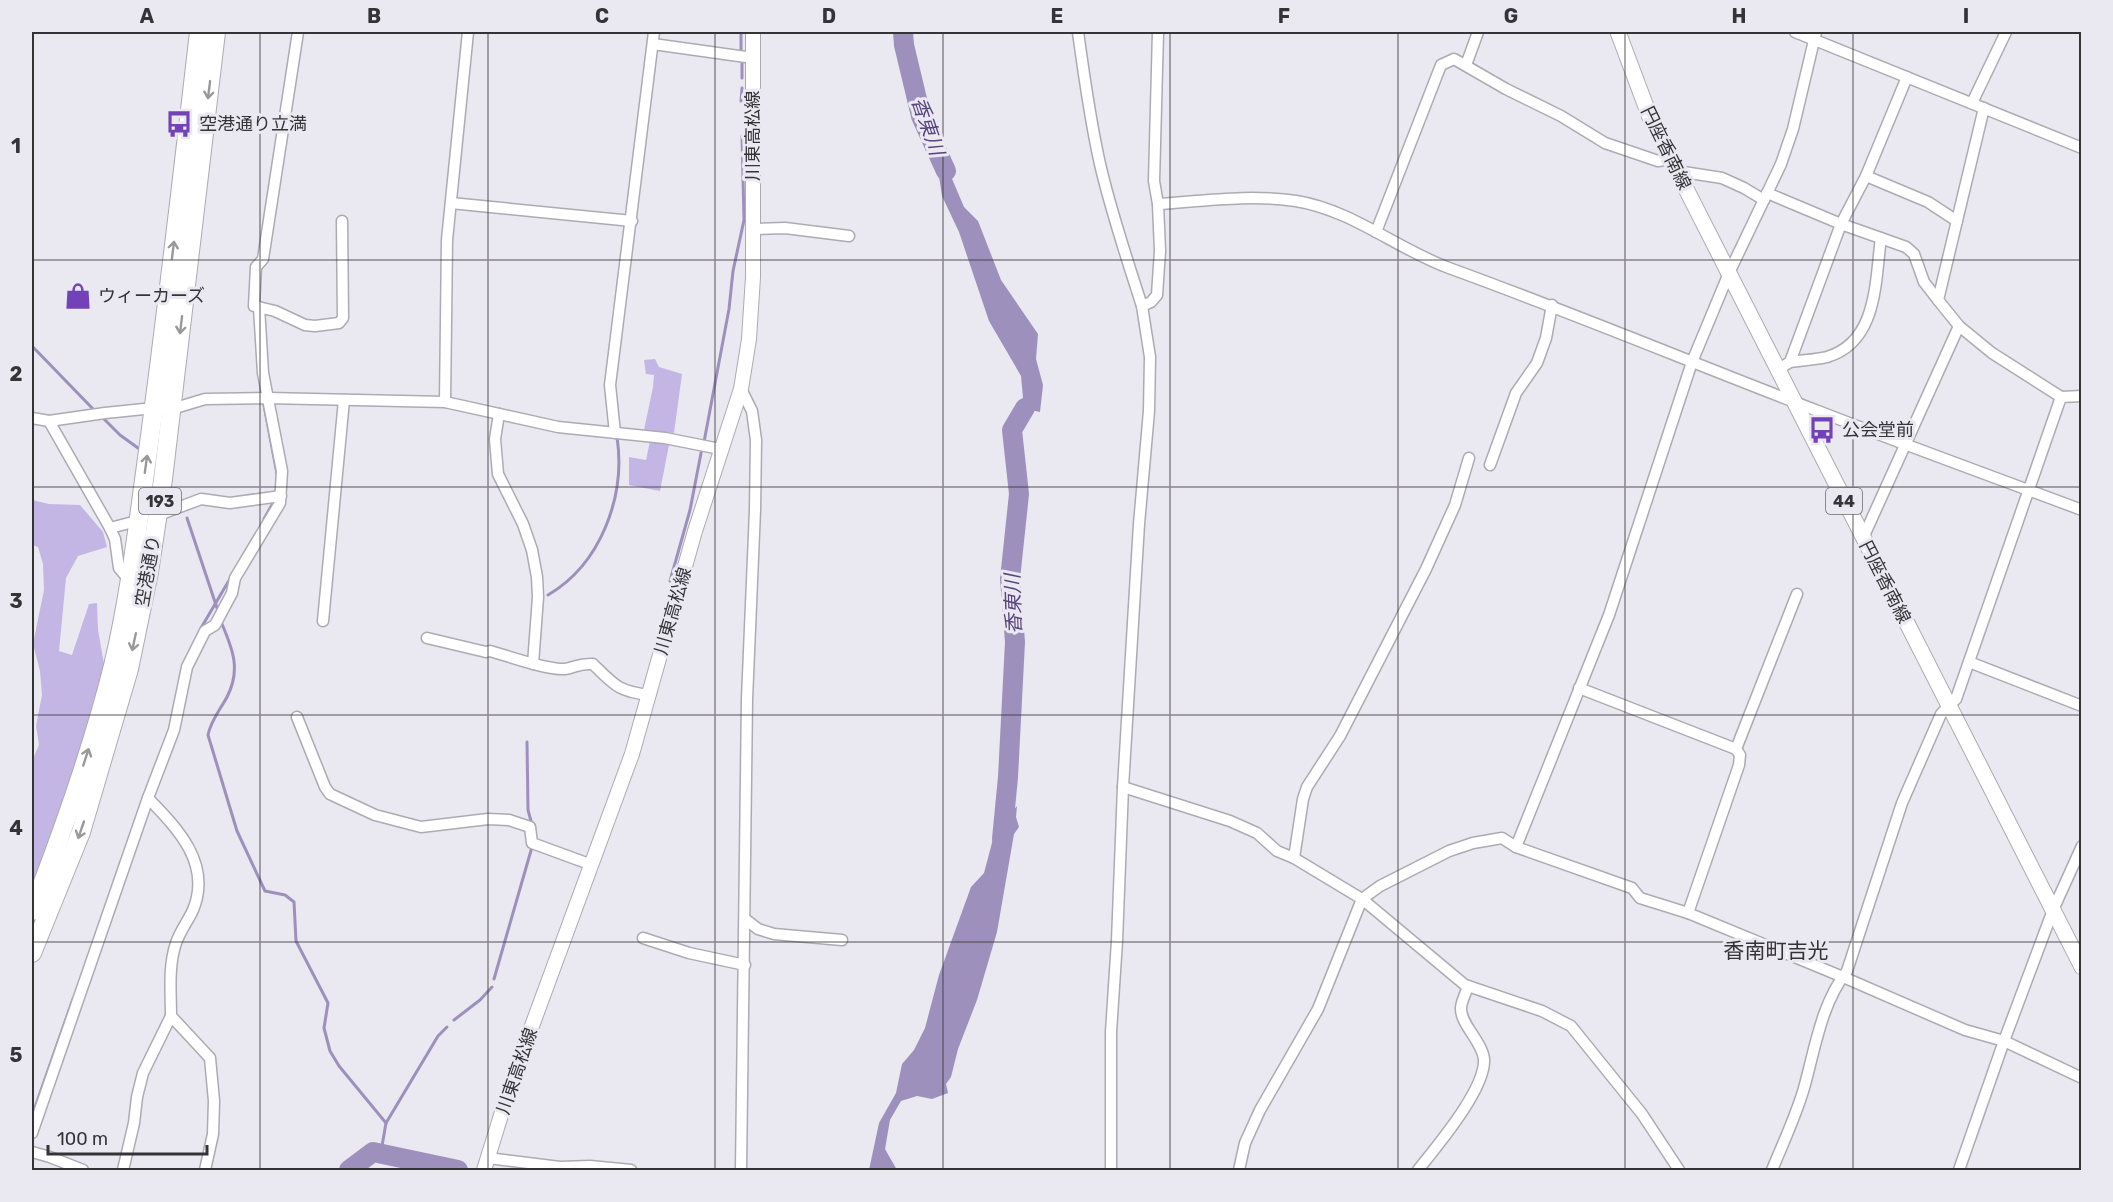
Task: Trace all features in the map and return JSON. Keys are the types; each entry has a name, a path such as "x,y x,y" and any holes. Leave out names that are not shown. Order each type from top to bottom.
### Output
{"highway":[{"name":"空港通り","path":"32,953 81,832 129,669 149,572 158,516 163,409 199,32"},
{"name":"空港通り","path":"32,911 64,827 113,665 130,581 138,520 163,409 216,32"}],"main road":[{"name":"川東高松線","path":"486,1164 511,1083 632,754 720,449 741,388 749,339 753,277 753,32"},
{"name":"円座香南線","path":"1618,32 1651,120 1730,273 1783,366 1793,402 2082,967"}],"street":[{"path":"298,32 263,260 256,267 254,306 275,311 306,325 339,323 343,318 342,221"},
{"path":"445,402 447,240 468,32"},
{"path":"615,433 610,385 654,32"},
{"path":"1078,32 1087,103 1100,163 1142,306 1149,349 1149,411 1139,524 1111,1032 1110,1170"},
{"path":"1142,306 1157,295 1160,251 1158,204 1154,181 1158,32"},
{"path":"1466,65 1478,32"},
{"path":"1795,32 1815,36 1907,77 2082,147"},
{"path":"1971,103 2006,32"},
{"path":"1516,847 1609,615 1692,362 1730,273 1781,164 1793,129 1815,36"},
{"path":"653,44 753,58"},
{"path":"1376,232 1441,65 1454,59 1605,142 1658,161 1722,178 1765,197 1906,247 1914,254 1924,282 1959,326 1992,353 2061,398 2082,396"},
{"path":"1783,366 1841,224 1866,176 1907,77"},
{"path":"1938,300 1984,108"},
{"path":"1866,176 1928,202 1957,221"},
{"path":"1158,204 1259,197 1297,202 1331,211 1442,266 1552,305 1793,402 2082,510"},
{"path":"451,204 632,221"},
{"path":"753,229 785,228 849,236"},
{"path":"1783,366 1827,357 1846,348 1860,336 1869,316 1881,238"},
{"path":"1490,465 1516,393 1537,363 1546,338 1552,305"},
{"path":"32,1133 148,798 174,730 187,668 205,632 214,625 232,593 235,578 280,503 282,471 263,373 259,307"},
{"path":"1863,538 1959,326"},
{"path":"741,388 752,411 756,440 747,699 741,1170"},
{"path":"1772,1170 1803,1091 1821,1024 1847,971 1902,803 1941,714 1956,699 2061,398"},
{"path":"33,415 49,421 163,409 205,399 445,402 558,427 665,438 720,449"},
{"path":"323,621 344,400"},
{"path":"499,414 495,439 498,474 523,524 532,550 537,577 538,597 533,664"},
{"path":"49,421 110,528 115,539 119,568 130,581"},
{"path":"1294,858 1307,786 1340,736 1426,569 1455,505 1469,458"},
{"path":"110,528 158,516 201,499 230,503 281,496"},
{"path":"1736,749 1797,594"},
{"path":"427,638 490,651 533,664 565,669 581,663 593,664 613,684 628,693 650,695"},
{"path":"1969,662 2082,706"},
{"path":"1580,688 1736,749 1740,755 1739,765 1688,913"},
{"path":"297,717 325,787 330,794 375,815 421,827 488,819 509,820 530,827 532,843 592,865"},
{"path":"1123,787 1230,821 1257,833 1277,851 1294,858 1362,899 1468,986 1542,1011 1571,1026 1642,1114 1679,1170"},
{"path":"123,1170 143,1073 171,1016 171,965 176,941 193,910 199,890 199,867 176,828 148,798"},
{"path":"1239,1170 1245,1143 1260,1110 1318,1009 1362,899 1380,886 1457,848 1502,838 1516,847 1632,888 1640,898 1688,913 1965,1030 2004,1041 2082,1078"},
{"path":"1959,1170 2053,910 2082,846"},
{"path":"745,919 758,929 774,934 842,940"},
{"path":"643,938 689,953 745,965"},
{"path":"1418,1170 1465,1110 1482,1072 1484,1060 1482,1050 1462,1016 1460,1008 1468,986"},
{"path":"171,1016 210,1058 214,1101 213,1134 205,1170"},
{"path":"32,1152 82,1170"},
{"path":"486,1164 590,1166 631,1170"}],"shaded area":[{"path":"934,144 944,160 964,207 978,221 1001,280 1038,334 1036,359 1043,385 1040,412 1031,410 1023,413 1016,430 1007,430 1009,417 1023,398 1021,376 989,321 959,232 942,196"},
{"path":"655,359 659,367 682,374 674,433 644,430 654,375 646,374 644,360"},
{"path":"650,441 669,445 660,491 629,485 629,457 646,460"},
{"path":"32,500 49,504 80,505 103,532 107,547 78,556 66,578 59,651 72,655 89,604 97,603 98,630 104,664 82,757 32,896 32,761 39,745 36,726 42,695 40,671 33,644 44,590 43,564 38,547 32,545"},
{"path":"1017,806 1016,817 1019,827 1014,834 997,932 977,1000 958,1049 951,1077 946,1084 948,1093 932,1099 917,1096 901,1101 890,1120 885,1149 897,1170 869,1170 879,1123 896,1093 902,1064 914,1050 925,1028 939,975 971,887 984,873 998,820 1007,811 1011,813"}],"waterway":[{"path":"741,32 741,51"},
{"name":"香東川","path":"903,32 921,116 946,171"},
{"path":"742,63 742,78"},
{"path":"741,101 742,88"},
{"path":"704,442 744,220 742,136"},
{"path":"32,346 94,410"},
{"path":"264,405 277,474"},
{"name":"香東川","path":"1002,839 1008,777 1015,642 1010,579 1019,494 1012,430 1025,408"},
{"path":"103,418 120,435 138,448"},
{"path":"548,595 567,582 582,566 606,527 617,482 619,459 617,437 614,437"},
{"path":"670,581 690,510 702,448"},
{"path":"175,495 180,503"},
{"path":"264,519 274,501"},
{"path":"187,518 218,611"},
{"path":"201,628 231,577"},
{"path":"222,624 232,651 234,678 208,735 237,831 265,891 285,895 294,902 296,941 328,1003 324,1028 330,1051 339,1066 386,1123 382,1146 378,1153"},
{"path":"527,742 528,810 531,821"},
{"path":"494,979 532,847"},
{"path":"454,1020 480,1000 492,987"},
{"path":"32,1116 73,999"},
{"path":"386,1123 438,1036 447,1027"},
{"path":"349,1170 373,1152 458,1170"}],"place":[{"name":"空港通り立満","path":"179,124"},
{"name":"ウィーカーズ","path":"78,296"},
{"name":"公会堂前","path":"1822,430"}],"district":[{"name":"香南町吉光","path":"1776,950"}]}
